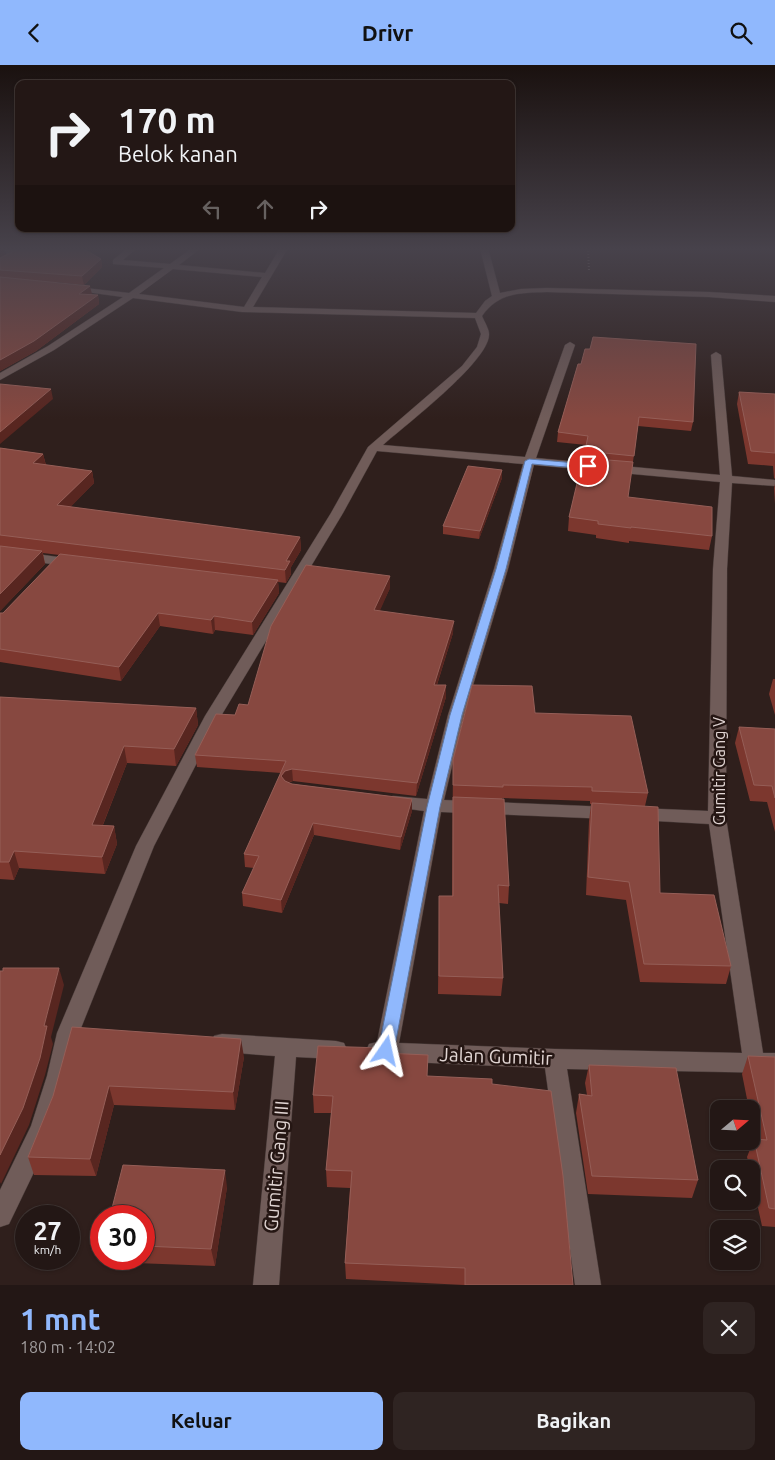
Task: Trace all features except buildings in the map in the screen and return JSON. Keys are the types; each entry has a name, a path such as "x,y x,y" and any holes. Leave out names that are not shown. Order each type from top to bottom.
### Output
{"street":[{"path":"0,377 117,305"},
{"path":"199,305 247,309 478,316"},
{"path":"247,309 249,305"},
{"path":"478,316 486,305"},
{"path":"0,1215 28,1162 58,1076 78,1034 145,847 213,716 285,588 337,513 373,447 436,394 470,361 481,347 485,335 478,316"},
{"path":"386,1051 434,807 456,715 501,569 529,461 570,345"},
{"name":"Gumitir Gang V","path":"716,355 726,478 720,569 717,818 764,1063"},
{"path":"373,447 775,483"},
{"path":"0,553 87,564"},
{"path":"45,575 58,561"},
{"path":"193,715 213,716"},
{"path":"377,800 434,807 717,818"},
{"name":"Jalan Gumitir","path":"207,1042 286,1048 554,1059 764,1063"},
{"name":"Gumitir Gang III","path":"266,1285 286,1048"},
{"path":"554,1059 588,1285"}],"route":[{"path":"386,1051 434,807 456,715 501,569 529,461 588,466"}]}
